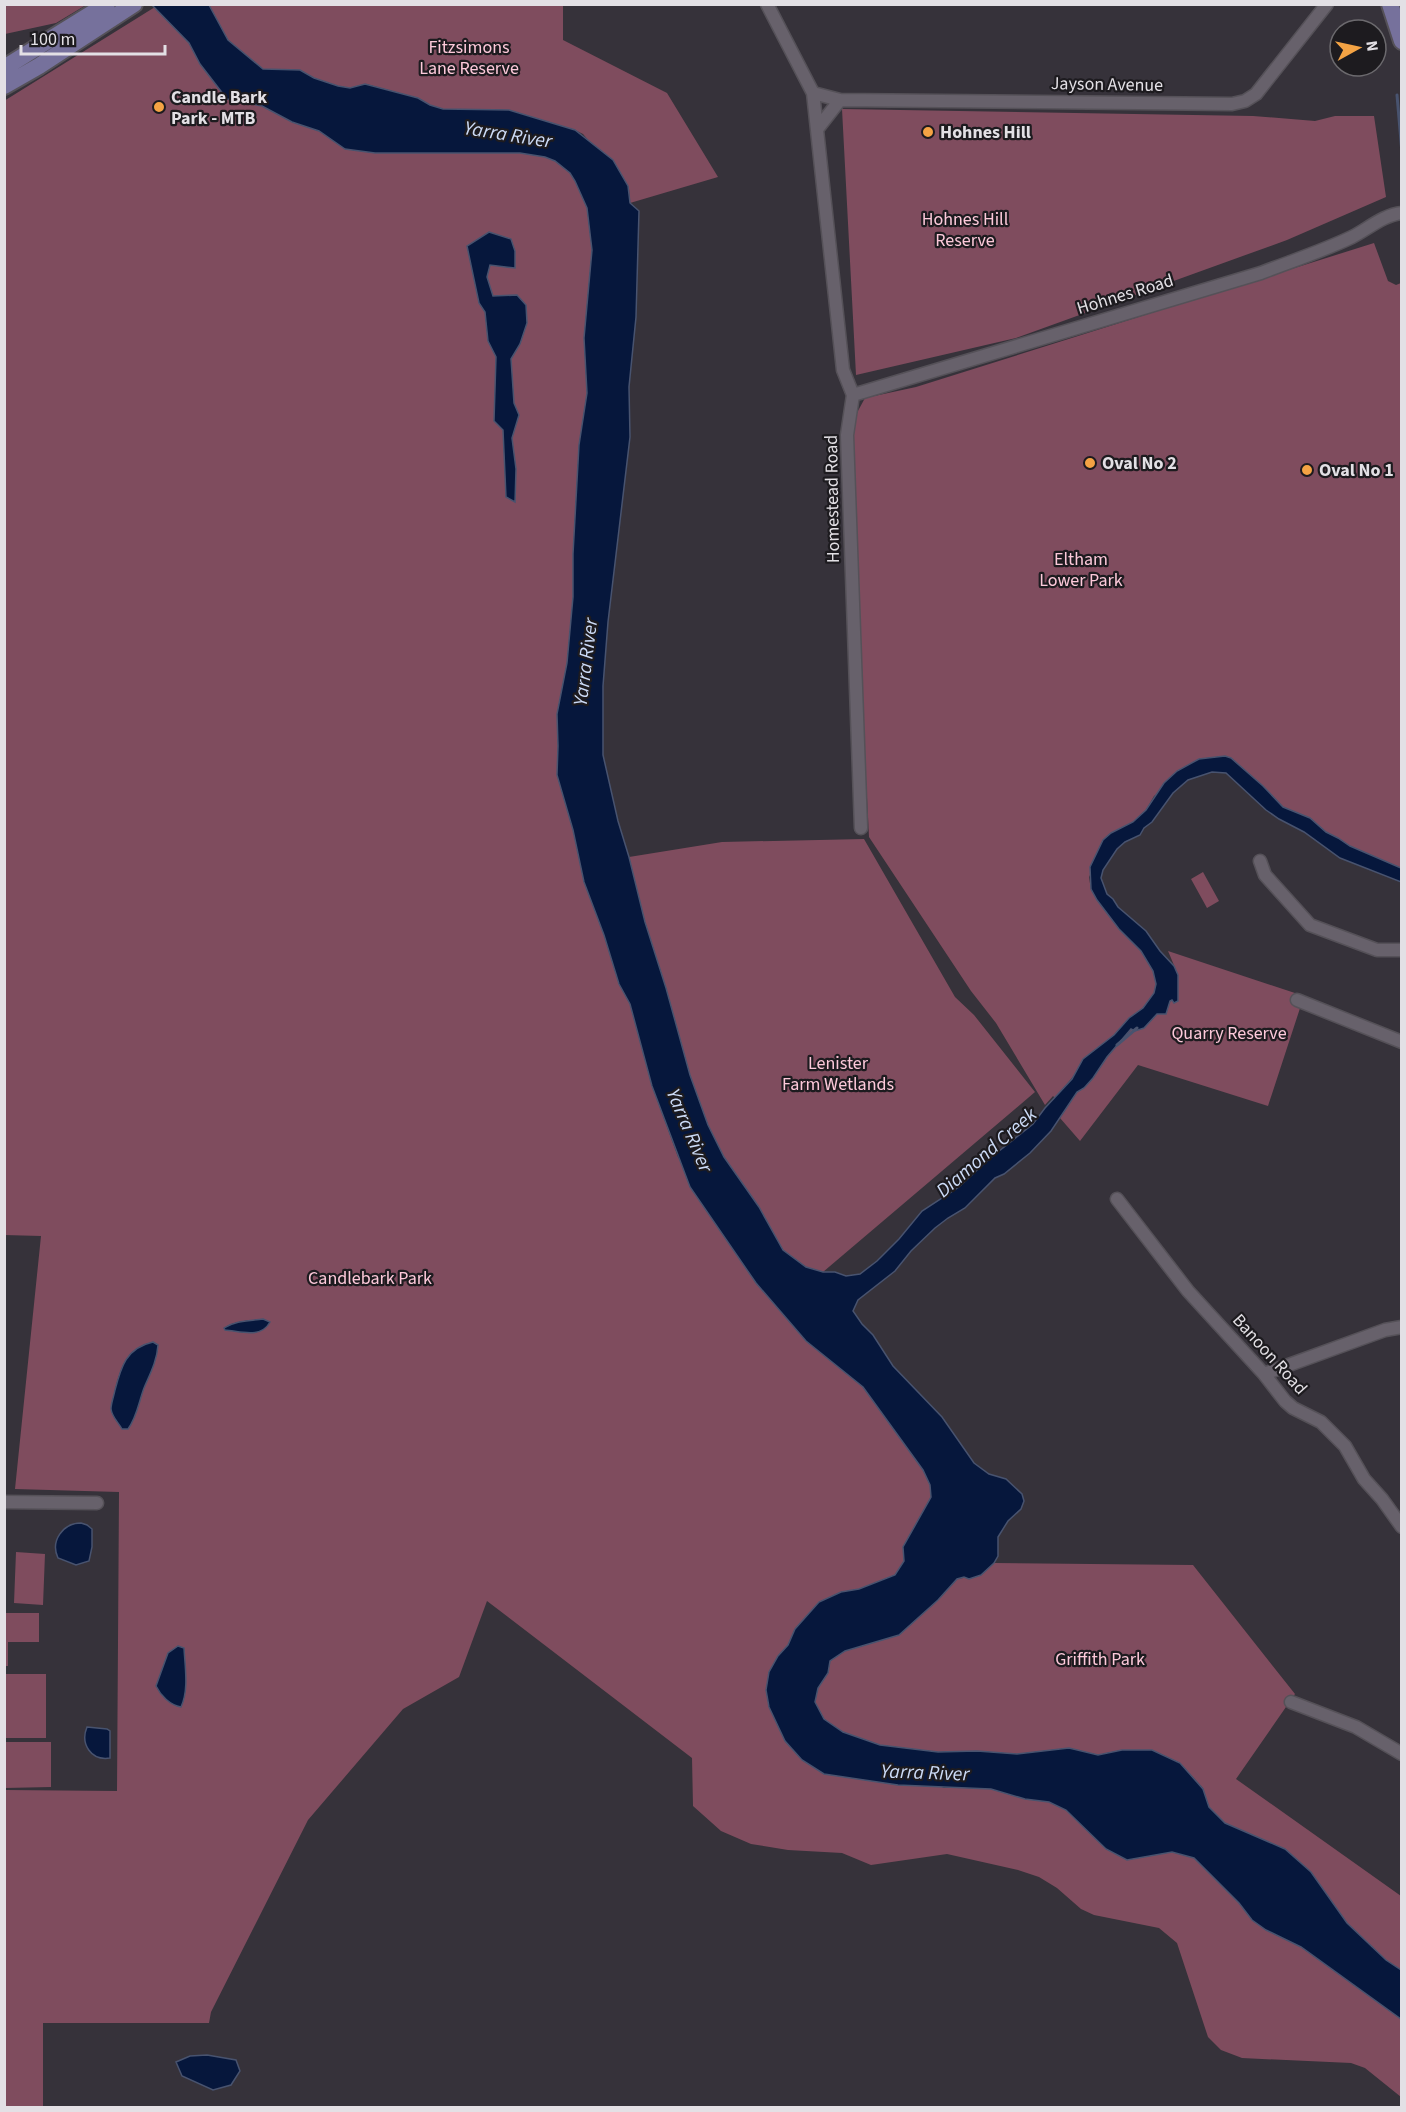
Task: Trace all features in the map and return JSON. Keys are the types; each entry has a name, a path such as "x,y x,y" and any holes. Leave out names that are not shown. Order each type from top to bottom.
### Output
{"main road":[{"path":"4,68 108,10 134,4"},
{"path":"1390,4 1401,41"},
{"path":"4,86 39,66 108,10"}],"street":[{"name":"Homestead Road","path":"767,4 813,93 843,370 853,395 847,435 861,828"},
{"name":"Jayson Avenue","path":"813,93 840,100 1232,104 1245,101 1256,94 1327,4"},
{"path":"818,129 840,100"},
{"name":"Hohnes Road","path":"853,395 1261,273 1311,254 1353,236 1386,217 1401,213"},
{"path":"1260,861 1265,875 1310,925 1377,950 1401,950"},
{"path":"1297,999 1401,1042"},
{"name":"Banoon Road","path":"1117,1199 1188,1291 1293,1408 1321,1422 1340,1441 1364,1479 1382,1499 1401,1527"},
{"path":"1264,1374 1385,1330 1401,1327"},
{"path":"4,1502 97,1503"},
{"path":"1291,1702 1356,1727 1401,1754"}],"green space":[{"path":"4,5 86,5 56,23 5,34"},
{"name":"Fitzsimons Lane Reserve","path":"209,5 563,5 563,40 667,93 718,177 630,203 629,189 583,134 575,130 509,110 443,109 418,98 366,84 350,88 314,78 300,70 263,69 228,40"},
{"name":"Candlebark Park","path":"155,7 189,43 200,64 227,99 262,106 292,122 319,131 345,149 375,153 520,153 545,157 555,161 570,173 587,208 592,250 584,338 587,393 579,445 573,597 567,663 557,714 557,775 573,830 584,882 619,984 630,1004 652,1086 678,1157 806,1341 863,1387 923,1470 930,1485 931,1497 903,1547 904,1561 895,1575 859,1589 841,1592 819,1602 795,1629 788,1645 778,1656 769,1707 775,1717 944,1788 960,1786 991,1789 1025,1799 1049,1802 1066,1810 1106,1849 1127,1859 1172,1852 1194,1858 1239,1903 1252,1920 1266,1930 1301,1947 1401,2019 1401,2097 1365,2068 1351,2063 1242,2058 1221,2050 1208,2037 1177,1943 1159,1928 1094,1915 1081,1909 1057,1888 1039,1877 947,1854 871,1865 842,1853 788,1850 751,1844 721,1831 693,1806 692,1758 487,1601 459,1677 403,1709 308,1820 211,2012 209,2023 43,2023 43,2107 5,2107 5,1790 117,1791 119,1492 15,1489 41,1236 4,1235 4,101"},
{"name":"Hohnes Hill Reserve","path":"842,109 1253,116 1315,121 1335,116 1374,116 1386,197 1287,240 1016,338 856,375"},
{"name":"Eltham Lower Park","path":"1374,243 1388,281 1396,285 1401,283 1401,868 1350,846 1326,832 1310,818 1283,807 1231,758 1225,756 1209,758 1154,796 1146,810 1133,822 1111,833 1089,877 1091,890 1119,929 1141,951 1153,971 1156,984 1154,993 1143,1009 1129,1018 1114,1037 1092,1054 1055,1098 1053,1096 1045,1105 996,1023 971,991 869,837 850,466 853,420 865,398 916,387"},
{"name":"Lenister Farm Wetlands","path":"864,839 955,997 974,1015 1035,1092 823,1272 806,1267 783,1250 759,1207 724,1157 708,1125 690,1075 645,922 629,857 722,842"},
{"path":"1203,872 1219,901 1207,908 1191,879"},
{"name":"Quarry Reserve","path":"1168,951 1304,996 1268,1106 1138,1065 1080,1141 1060,1118 1077,1092 1093,1078 1107,1057 1131,1029 1152,1020 1166,1009 1173,996 1177,978"},
{"path":"16,1552 45,1554 43,1605 14,1603"},
{"name":"Griffith Park","path":"994,1563 1193,1565 1295,1694 1236,1779 1401,1896 1401,1970 1386,1960 1347,1923 1311,1872 1286,1850 1225,1823 1209,1807 1203,1788 1180,1763 1152,1750 1122,1750 1098,1755 1069,1748 1017,1754 977,1751 938,1752 880,1745 842,1732 824,1719 815,1702 818,1688 828,1673 830,1661 845,1651 899,1635 938,1600 957,1579 981,1575"},
{"path":"5,1613 39,1613 39,1642 8,1642 8,1666 5,1666"},
{"path":"5,1674 46,1674 46,1738 5,1738"},
{"path":"5,1742 51,1742 51,1787 5,1788"}],"water":[{"name":"Yarra River","path":"152,5 209,5 228,40 263,69 300,70 314,78 350,88 365,84 418,98 443,109 509,110 575,130 613,160 628,186 630,203 639,211 636,317 629,387 630,437 608,622 603,686 603,755 645,922 690,1075 708,1125 724,1157 759,1207 783,1250 806,1267 846,1276 860,1274 877,1261 922,1211 959,1187 989,1159 1033,1124 1072,1079 1083,1059 1143,1008 1154,993 1156,984 1153,971 1141,951 1119,929 1097,900 1091,889 1090,867 1103,840 1111,833 1133,822 1146,810 1164,783 1177,771 1199,759 1225,756 1231,758 1283,807 1310,818 1326,832 1350,846 1401,868 1401,882 1340,858 1304,832 1266,810 1226,773 1212,772 1188,780 1173,793 1140,835 1125,842 1117,849 1103,870 1101,878 1107,894 1118,907 1146,931 1174,966 1178,975 1178,1001 1174,1003 1170,1001 1166,1014 1157,1014 1144,1028 1135,1031 1131,1029 1107,1057 1093,1078 1077,1092 1051,1131 1030,1153 1004,1174 995,1178 965,1208 935,1228 911,1251 895,1271 858,1300 853,1311 873,1335 893,1366 942,1417 974,1463 989,1474 1006,1479 1022,1494 1024,1501 1021,1509 1008,1521 998,1537 998,1556 994,1563 981,1575 969,1579 964,1577 957,1579 938,1600 899,1635 845,1651 830,1661 828,1673 818,1688 815,1702 824,1719 843,1732 880,1745 938,1752 977,1751 1017,1754 1069,1748 1098,1755 1122,1750 1152,1750 1180,1763 1203,1789 1209,1807 1225,1823 1285,1849 1311,1872 1347,1923 1386,1960 1401,1970 1401,2019 1301,1947 1266,1930 1252,1920 1239,1903 1194,1858 1172,1852 1127,1860 1106,1849 1066,1810 1049,1802 1025,1799 991,1789 898,1785 824,1774 802,1760 785,1741 769,1707 766,1690 769,1672 778,1656 788,1645 795,1629 819,1602 841,1592 859,1589 895,1575 904,1561 903,1547 931,1497 930,1485 923,1470 863,1387 806,1341 756,1283 690,1187 652,1086 630,1004 619,984 584,882 573,830 557,775 557,714 567,663 573,597 579,445 587,393 584,338 592,250 587,208 570,173 555,161 545,157 520,153 375,153 345,149 319,131 292,122 262,106 227,99 200,64 189,43"},
{"path":"489,232 511,239 515,251 515,268 490,265 487,277 493,296 517,295 526,305 527,323 520,344 511,359 514,403 519,415 512,438 516,469 515,502 506,497 503,430 494,421 496,357 488,341 485,312 479,303 467,246"},
{"path":"263,1319 270,1322 261,1331 243,1332 224,1328 238,1322"},
{"path":"153,1342 158,1345 153,1367 134,1419 128,1429 122,1429 111,1409 120,1374 131,1354"},
{"path":"81,1523 92,1529 92,1547 89,1561 76,1565 58,1558 56,1545 57,1539 64,1530"},
{"path":"178,1646 184,1648 186,1671 186,1686 181,1707 166,1700 156,1686 168,1653"},
{"path":"87,1727 110,1731 110,1758 97,1757 89,1750 85,1739"},
{"path":"207,2055 236,2060 240,2071 231,2085 213,2090 182,2076 176,2062 190,2056"}],"waterway":[{"path":"1397,95 1402,153"},
{"name":"Diamond Creek","path":"1117,1045 1137,1028"}],"place":[{"name":"Candle Bark Park - MTB","path":"159,107"},
{"name":"Hohnes Hill","path":"928,132"},
{"name":"Oval No 2","path":"1090,463"},
{"name":"Oval No 1","path":"1307,470"}]}
